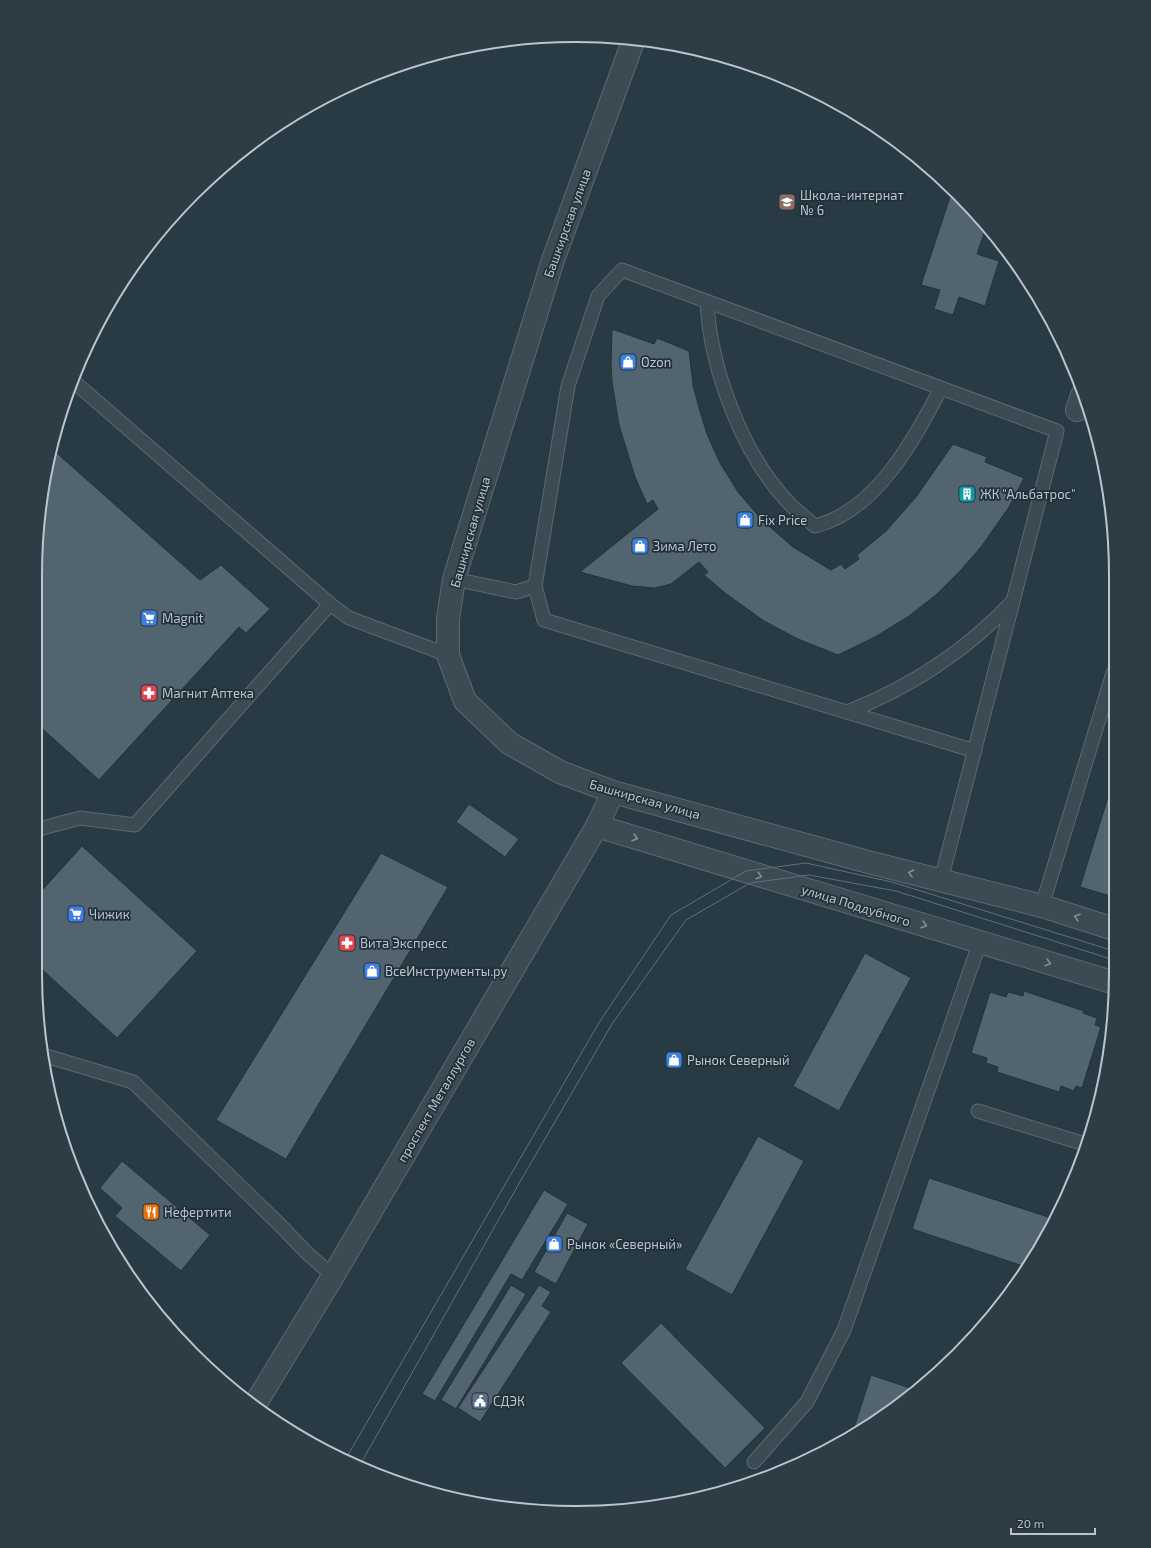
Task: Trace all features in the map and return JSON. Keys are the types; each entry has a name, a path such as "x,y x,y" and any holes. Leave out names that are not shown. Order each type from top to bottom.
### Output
{"street":[{"name":"Башкирская улица","path":"632,45 553,260 454,579 448,619 448,655 465,701 509,743 560,772 613,792 868,862 942,880"},
{"name":"проспект Металлургов","path":"257,1401 333,1276 597,826 613,792"},
{"name":"улица Поддубного","path":"597,826 1109,981"},
{"path":"942,880 1042,906 1109,927"}],"lane":[{"path":"942,880 975,752 1013,601 1057,431 622,270 598,296 568,386 535,586 544,620 975,752"},
{"path":"707,302 711,334 723,384 747,444 765,474 787,502 815,526 830,522 850,510 870,494 903,454 921,426 941,388"},
{"path":"78,385 330,604 349,618 448,655"},
{"path":"454,579 516,592 535,586"},
{"path":"847,712 880,698 928,670 970,640 1013,601"},
{"path":"42,828 80,818 135,825 330,604"},
{"path":"1042,906 1109,683"},
{"path":"754,1462 806,1402 844,1330 980,942"},
{"path":"49,1057 133,1082 306,1252 333,1276"},
{"path":"978,1111 1081,1143"}],"building":[{"path":"950,196 984,233 977,254 999,261 985,306 959,297 953,315 934,309 940,290 921,285"},
{"name":"ЖК \"Альбатрос\"","path":"612,329 654,344 657,338 689,351 693,385 707,434 720,463 738,492 762,520 793,547 831,570 841,564 845,569 859,559 857,555 886,531 916,497 953,444 987,457 985,462 1024,478 1009,507 981,547 937,594 909,616 875,637 838,655 798,639 764,621 725,593 704,575 708,572 699,562 671,584 655,588 632,586 580,572 658,509 653,500 647,504 635,477 619,425 612,382"},
{"name":"Magnit","path":"56,453 200,580 221,565 270,609 246,633 239,627 99,780 42,728 43,541 52,471"},
{"path":"1109,794 1109,896 1080,887"},
{"path":"469,804 519,839 505,857 456,822"},
{"path":"82,846 197,951 117,1038 42,969 42,890"},
{"path":"381,853 448,887 286,1159 216,1120"},
{"path":"865,953 911,978 839,1111 793,1086"},
{"path":"1024,991 1084,1011 1083,1013 1097,1018 1095,1025 1101,1027 1082,1088 1076,1086 1074,1091 1061,1086 1059,1092 997,1072 998,1067 986,1063 987,1058 971,1053 990,992 1006,997 1008,992 1023,996"},
{"path":"758,1136 804,1161 732,1295 685,1269"},
{"name":"Нефертити","path":"122,1161 210,1235 181,1271 115,1216 122,1208 100,1188"},
{"path":"929,1178 1049,1217 1038,1239 1021,1265 912,1229"},
{"path":"544,1190 568,1204 522,1280 511,1274 435,1401 422,1394"},
{"path":"567,1213 588,1224 556,1284 534,1272"},
{"path":"511,1285 526,1294 456,1409 441,1400"},
{"path":"539,1285 551,1292 542,1306 551,1312 480,1422 458,1408"},
{"path":"661,1323 765,1428 725,1468 621,1363"},
{"path":"871,1375 910,1388 872,1416 854,1427"}],"tram line":[{"path":"348,1455 600,1021 671,915 746,871 806,863 892,882 1109,949"},
{"path":"362,1461 521,1180 612,1024 686,920 750,883 809,875 896,891 1109,958"}],"place":[{"name":"Школа-интернат № 6","path":"787,202"},
{"name":"Ozon","path":"628,362"},
{"name":"ЖК \"Альбатрос\"","path":"967,494"},
{"name":"Fix Price","path":"745,520"},
{"name":"Зима Лето","path":"640,546"},
{"name":"Magnit","path":"149,618"},
{"name":"Магнит Аптека","path":"149,693"},
{"name":"Чижик","path":"76,914"},
{"name":"Вита Экспресс","path":"347,943"},
{"name":"ВсеИнструменты.ру","path":"372,971"},
{"name":"Рынок Северный","path":"674,1060"},
{"name":"Нефертити","path":"151,1212"},
{"name":"Рынок «Северный»","path":"554,1244"},
{"name":"СДЭК","path":"480,1401"}]}
